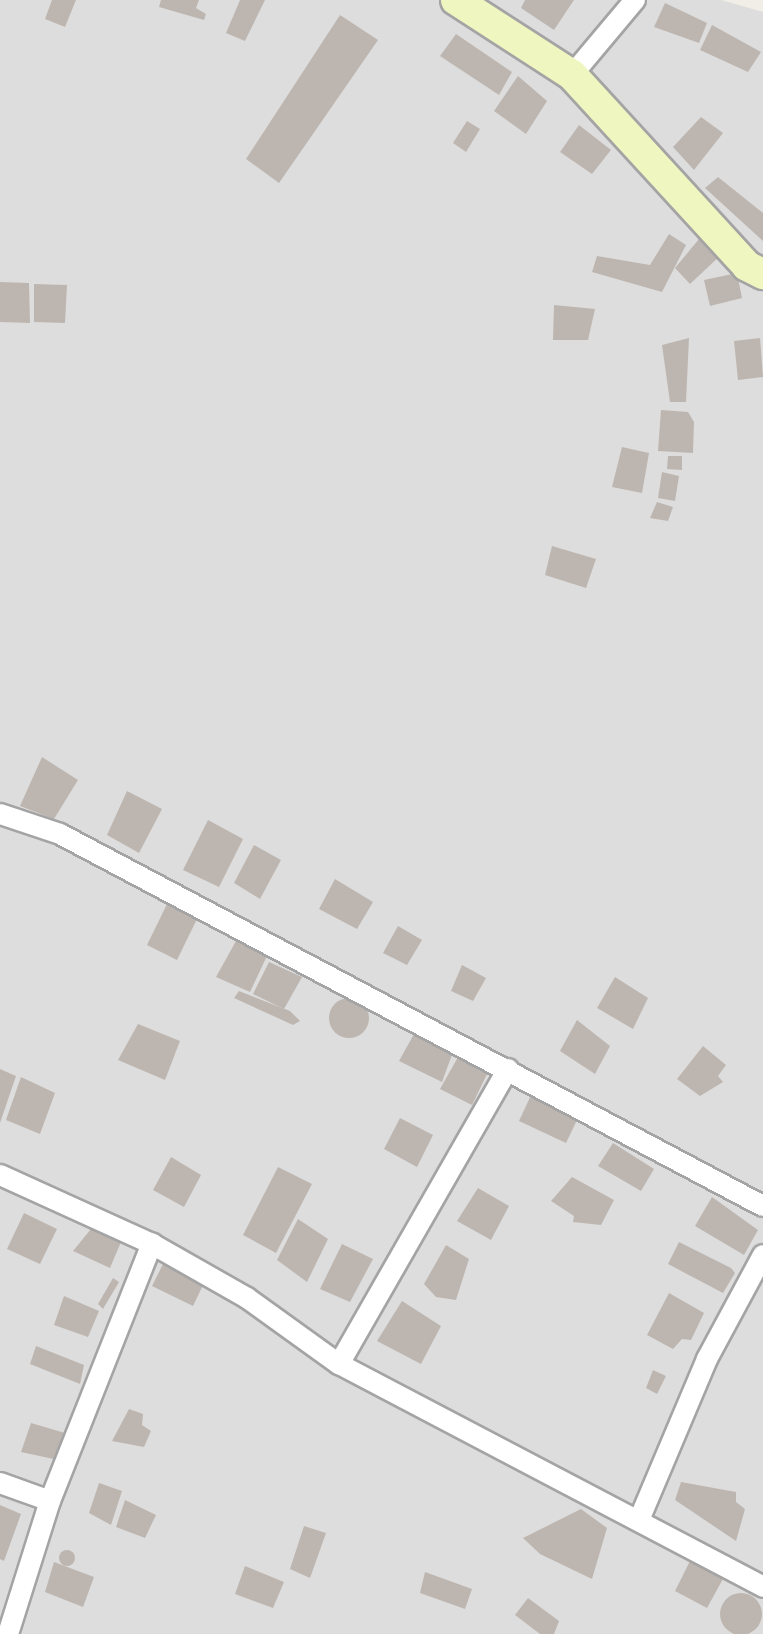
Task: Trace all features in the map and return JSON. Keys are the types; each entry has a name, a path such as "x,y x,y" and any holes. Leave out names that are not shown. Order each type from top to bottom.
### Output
{"street":[{"path":"456,0 572,75 747,266 763,274"},
{"path":"572,75 635,0"},
{"path":"0,814 60,834 763,1206"},
{"path":"339,1364 508,1069"},
{"path":"0,1175 152,1244 247,1298 339,1364 763,1587"},
{"path":"8,1634 50,1501 152,1244"},
{"path":"639,1520 707,1359 763,1255"},
{"path":"0,1483 50,1501"}],"shaded area":[{"path":"0,0 721,0 763,12 763,1634 0,1634"}],"building":[{"path":"52,0 76,0 65,27 45,19"},
{"path":"161,0 199,0 196,8 206,14 204,20 159,7"},
{"path":"240,0 265,0 245,41 226,33"},
{"path":"525,0 574,0 554,30 521,8"},
{"path":"665,3 707,23 699,43 654,27"},
{"path":"340,15 378,40 279,183 246,159"},
{"path":"712,25 761,52 748,72 700,50"},
{"path":"456,34 512,72 499,95 440,56"},
{"path":"518,76 547,101 526,134 494,111"},
{"path":"701,117 723,133 694,170 673,147"},
{"path":"467,121 480,129 466,152 453,143"},
{"path":"579,125 611,150 592,174 560,152"},
{"path":"718,177 763,213 763,241 705,188"},
{"path":"704,233 722,254 690,284 675,268"},
{"path":"669,234 686,245 662,292 592,272 597,256 650,265"},
{"path":"737,273 742,298 710,306 704,280"},
{"path":"0,282 29,283 30,323 0,322"},
{"path":"34,284 67,285 65,323 34,322"},
{"path":"554,305 595,309 588,340 553,340"},
{"path":"689,338 686,402 670,402 662,345"},
{"path":"760,338 763,377 738,380 734,341"},
{"path":"661,410 688,412 694,422 693,453 658,451"},
{"path":"622,447 649,453 642,493 612,487"},
{"path":"668,456 682,456 682,470 667,469"},
{"path":"662,472 679,476 675,501 658,498"},
{"path":"657,502 673,507 668,521 650,518"},
{"path":"552,546 596,559 586,588 545,575"},
{"path":"42,757 78,780 54,819 20,806"},
{"path":"127,791 162,809 139,853 107,835"},
{"path":"208,820 243,839 219,887 183,870"},
{"path":"254,845 281,860 260,899 234,883"},
{"path":"335,879 373,902 357,929 319,909"},
{"path":"168,902 197,919 177,960 147,945"},
{"path":"398,926 422,940 407,965 383,953"},
{"path":"236,941 267,956 250,992 216,977"},
{"path":"269,962 302,977 284,1009 253,994"},
{"path":"462,965 486,978 473,1001 451,991"},
{"path":"615,977 648,998 633,1029 597,1008"},
{"path":"239,991 290,1011 300,1021 293,1025 234,998"},
{"path":"349,998 363,1004 369,1018 363,1032 349,1038 335,1032 329,1018 335,1004"},
{"path":"577,1020 610,1046 595,1074 560,1051"},
{"path":"138,1024 180,1041 165,1080 118,1060"},
{"path":"414,1034 453,1052 442,1082 399,1061"},
{"path":"703,1046 726,1065 718,1076 723,1082 700,1096 677,1079"},
{"path":"462,1050 491,1066 472,1105 440,1089"},
{"path":"0,1069 16,1076 0,1123"},
{"path":"21,1077 55,1093 40,1134 6,1120"},
{"path":"533,1091 579,1116 566,1143 519,1121"},
{"path":"400,1118 433,1135 417,1167 384,1149"},
{"path":"613,1143 654,1169 641,1191 598,1166"},
{"path":"171,1157 201,1175 184,1207 153,1190"},
{"path":"278,1167 312,1184 276,1253 243,1235"},
{"path":"572,1177 614,1200 601,1225 573,1222 574,1216 551,1201"},
{"path":"478,1188 509,1206 491,1240 457,1221"},
{"path":"712,1197 758,1230 744,1255 695,1226"},
{"path":"24,1213 57,1229 40,1264 7,1249"},
{"path":"298,1219 328,1239 307,1282 277,1260"},
{"path":"91,1229 121,1242 110,1268 73,1251"},
{"path":"679,1242 731,1268 735,1273 723,1293 668,1264"},
{"path":"342,1244 373,1259 350,1302 320,1289"},
{"path":"446,1245 469,1259 456,1300 436,1297 424,1284"},
{"path":"164,1262 205,1281 193,1306 152,1286"},
{"path":"113,1278 119,1282 103,1309 98,1304"},
{"path":"669,1293 704,1313 691,1340 682,1339 673,1349 647,1335"},
{"path":"64,1296 99,1311 88,1337 54,1325"},
{"path":"402,1301 441,1326 421,1364 377,1341"},
{"path":"36,1346 84,1365 80,1384 30,1364"},
{"path":"653,1370 666,1376 657,1394 646,1388"},
{"path":"129,1409 143,1414 142,1425 151,1431 144,1447 112,1441"},
{"path":"31,1423 65,1433 58,1460 21,1452"},
{"path":"681,1482 736,1492 736,1502 745,1509 736,1541 675,1500"},
{"path":"99,1483 122,1491 111,1525 89,1513"},
{"path":"125,1500 156,1515 145,1538 116,1527"},
{"path":"0,1505 21,1514 4,1561 0,1559"},
{"path":"581,1509 607,1528 592,1579 540,1554 523,1538"},
{"path":"304,1526 326,1533 310,1578 290,1569"},
{"path":"67,1550 75,1558 67,1566 59,1558"},
{"path":"691,1559 724,1577 707,1608 675,1591"},
{"path":"54,1562 94,1577 83,1607 45,1592"},
{"path":"245,1566 284,1582 273,1608 235,1594"},
{"path":"425,1572 472,1589 465,1609 420,1593"},
{"path":"741,1593 756,1599 762,1614 756,1629 741,1635 726,1629 720,1614 726,1599"},
{"path":"528,1598 559,1621 554,1634 540,1634 515,1615"}]}
